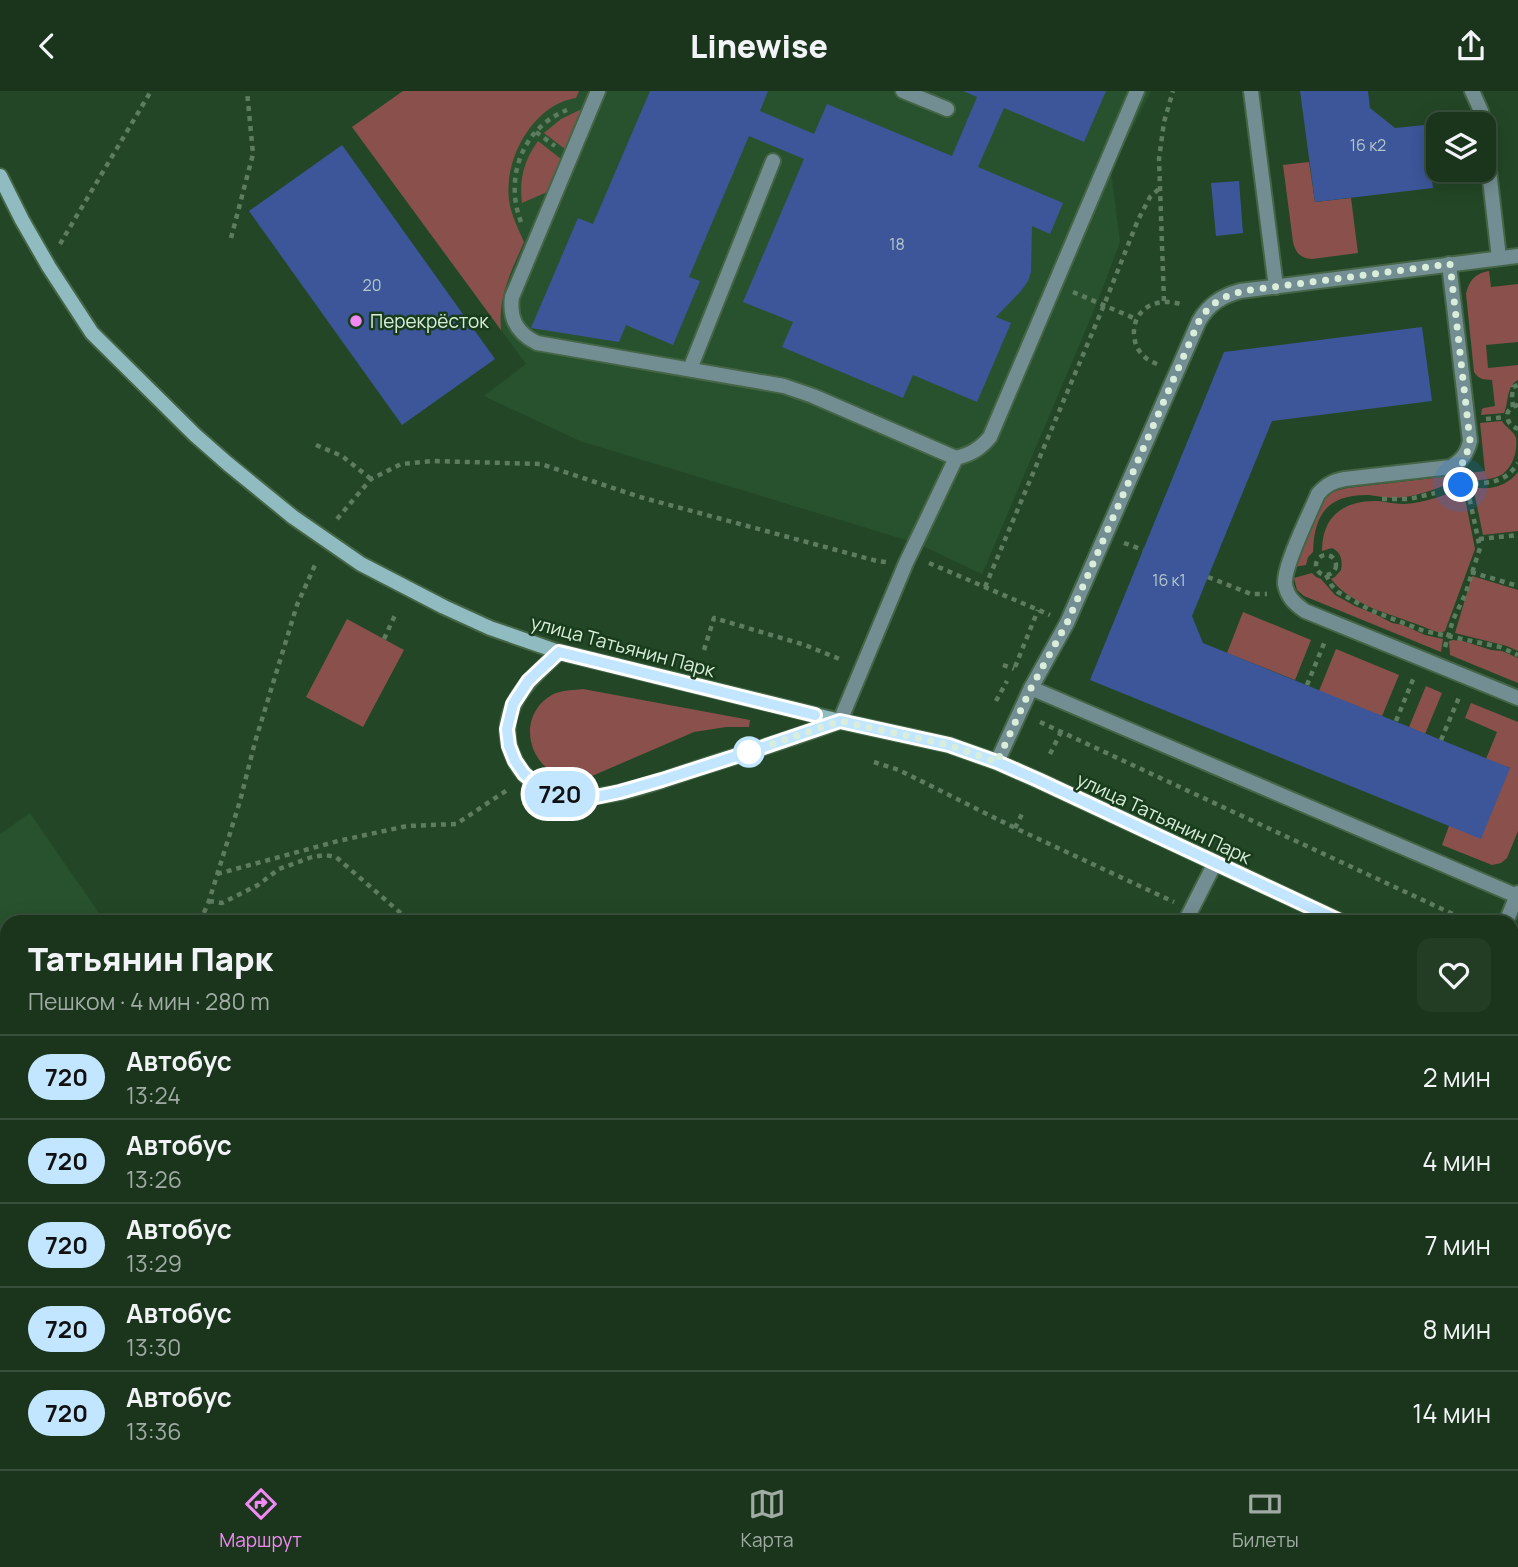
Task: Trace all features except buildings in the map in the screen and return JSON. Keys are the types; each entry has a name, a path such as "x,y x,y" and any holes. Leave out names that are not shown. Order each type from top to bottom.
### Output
{"street":[{"name":"улица Татьянин Парк","path":"0,176 35,244 92,333 228,464 293,517 361,564 467,618 559,652 949,745 997,762 1327,915"}],"lane":[{"path":"904,91 947,109"},
{"path":"559,652 528,681 513,704 507,729 509,746 515,761 524,774 544,790 573,797 596,797 620,792 840,721 906,563 956,459 982,447 990,437 1137,91"},
{"path":"1251,91 1276,286"},
{"path":"1472,91 1481,112"},
{"path":"596,97 512,297 510,307 519,331 537,343 796,390 956,459"},
{"path":"690,369 773,161"},
{"path":"1490,182 1499,258"},
{"path":"997,762 1031,688 1067,623 1203,313 1217,300 1228,295 1276,286 1518,256"},
{"path":"1450,264 1469,449 1462,460 1451,467 1345,479 1327,485 1318,494 1287,568 1287,592 1296,605 1305,611 1518,698"},
{"path":"1031,688 1517,894 1509,915"},
{"path":"1189,915 1215,863"}],"path":[{"path":"58,247 150,91"},
{"path":"231,238 253,154 247,91"},
{"path":"1164,301 1159,159 1164,122 1173,91"},
{"path":"534,244 524,230 516,210 514,180 517,163 524,148 546,122 596,97"},
{"path":"985,587 1141,212 1150,197 1161,187"},
{"path":"1175,375 1142,355 1135,343 1133,329 1136,319 1153,303 1164,301 1178,303 1203,313"},
{"path":"1097,303 1136,319"},
{"path":"1518,385 1512,390 1516,406 1508,411 1506,417 1508,423 1518,429"},
{"path":"316,445 342,456 371,479"},
{"path":"1439,666 1478,555 1479,539 1462,460"},
{"path":"337,519 371,479 401,464 432,461 541,464 640,497 865,558 906,563 926,562 1067,623"},
{"path":"1454,487 1503,479 1510,475 1518,463"},
{"path":"1372,498 1409,499 1437,492"},
{"path":"1479,539 1518,535"},
{"path":"1133,547 1143,550"},
{"path":"1318,549 1320,557"},
{"path":"1328,555 1335,559 1337,564 1334,572 1322,575 1315,564 1320,557 1328,555"},
{"path":"203,915 240,801 297,605 315,565"},
{"path":"1471,572 1518,586"},
{"path":"1326,575 1338,592 1361,605 1424,631 1500,647 1518,655"},
{"path":"1208,577 1251,594 1287,592"},
{"path":"1003,665 1014,670 1038,610"},
{"path":"384,639 396,613"},
{"path":"704,650 714,618 805,645 862,668"},
{"path":"1307,685 1333,623"},
{"path":"1396,722 1421,659"},
{"path":"1441,740 1467,677"},
{"path":"996,701 1008,680"},
{"path":"1032,718 1455,915"},
{"path":"1050,754 1061,732"},
{"path":"874,762 899,770 1186,915"},
{"path":"216,874 338,841 407,826 456,824 509,789"},
{"path":"1015,828 1024,810"},
{"path":"209,901 222,903 258,885 279,869 325,855 336,857 403,915"}],"shaded area":[{"path":"403,91 1151,91 1111,171 1120,242 1097,303 982,574 916,543 580,441 484,396 526,364 352,127"},
{"path":"403,91 579,91 576,98 546,111 534,123 516,152 511,168 509,200 524,242 504,295 501,330 352,127"},
{"path":"582,109 565,149 544,133 561,119"},
{"path":"538,141 561,159 547,192 522,203 524,170"},
{"path":"1309,162 1315,202 1351,198 1358,253 1312,259 1297,252 1293,242 1283,165"},
{"path":"1489,271 1491,287 1518,284 1518,342 1486,345 1488,368 1518,365 1518,380 1510,390 1504,413 1481,415 1482,409 1495,406 1492,380 1480,378 1474,372 1466,294 1474,278"},
{"path":"1502,421 1516,438 1512,463 1499,476 1470,481 1469,473 1485,471 1480,423"},
{"path":"1518,472 1518,531 1483,535 1473,487 1498,486 1509,481"},
{"path":"1459,475 1459,480 1411,496 1355,496 1334,503 1320,517 1313,552 1306,565 1294,567 1317,510 1331,493 1347,488"},
{"path":"1463,488 1475,549 1445,631 1440,633 1376,610 1352,597 1331,579 1341,570 1341,560 1332,548 1322,551 1323,538 1331,519 1338,512 1355,503 1366,501 1405,504 1420,502"},
{"path":"1312,573 1335,595 1355,606 1392,623 1443,639 1441,652 1304,596 1297,590 1294,578"},
{"path":"1472,576 1518,590 1518,651 1455,633"},
{"path":"1243,612 1311,640 1295,680 1227,653"},
{"path":"347,619 404,650 363,727 306,697"},
{"path":"1449,641 1502,651 1518,658 1518,683 1450,655"},
{"path":"1336,649 1399,675 1382,716 1319,691"},
{"path":"1426,686 1442,693 1425,734 1409,727"},
{"path":"583,689 750,720 749,727 694,732 592,776 568,778 551,771 541,762 530,738 531,725 535,712 543,701 556,693"},
{"path":"1471,703 1518,722 1518,831 1507,858 1492,865 1442,845 1449,826 1510,768 1486,759 1497,732 1465,718"},
{"path":"30,813 100,915 0,915 0,834"}],"bus line":[{"name":"720","path":"815,715 559,652 528,681 513,704 507,729 509,746 524,774 544,790 573,797 596,797 620,792 840,721 949,745 1038,780 1327,915"}],"place":[{"name":"Перекрёсток","path":"356,321"}],"route":[{"path":"749,752 840,721 949,745 997,762 1031,688 1067,623 1199,321 1210,306 1228,295 1240,291 1450,264 1470,441 1469,449 1462,460 1467,485 1461,485"}]}
